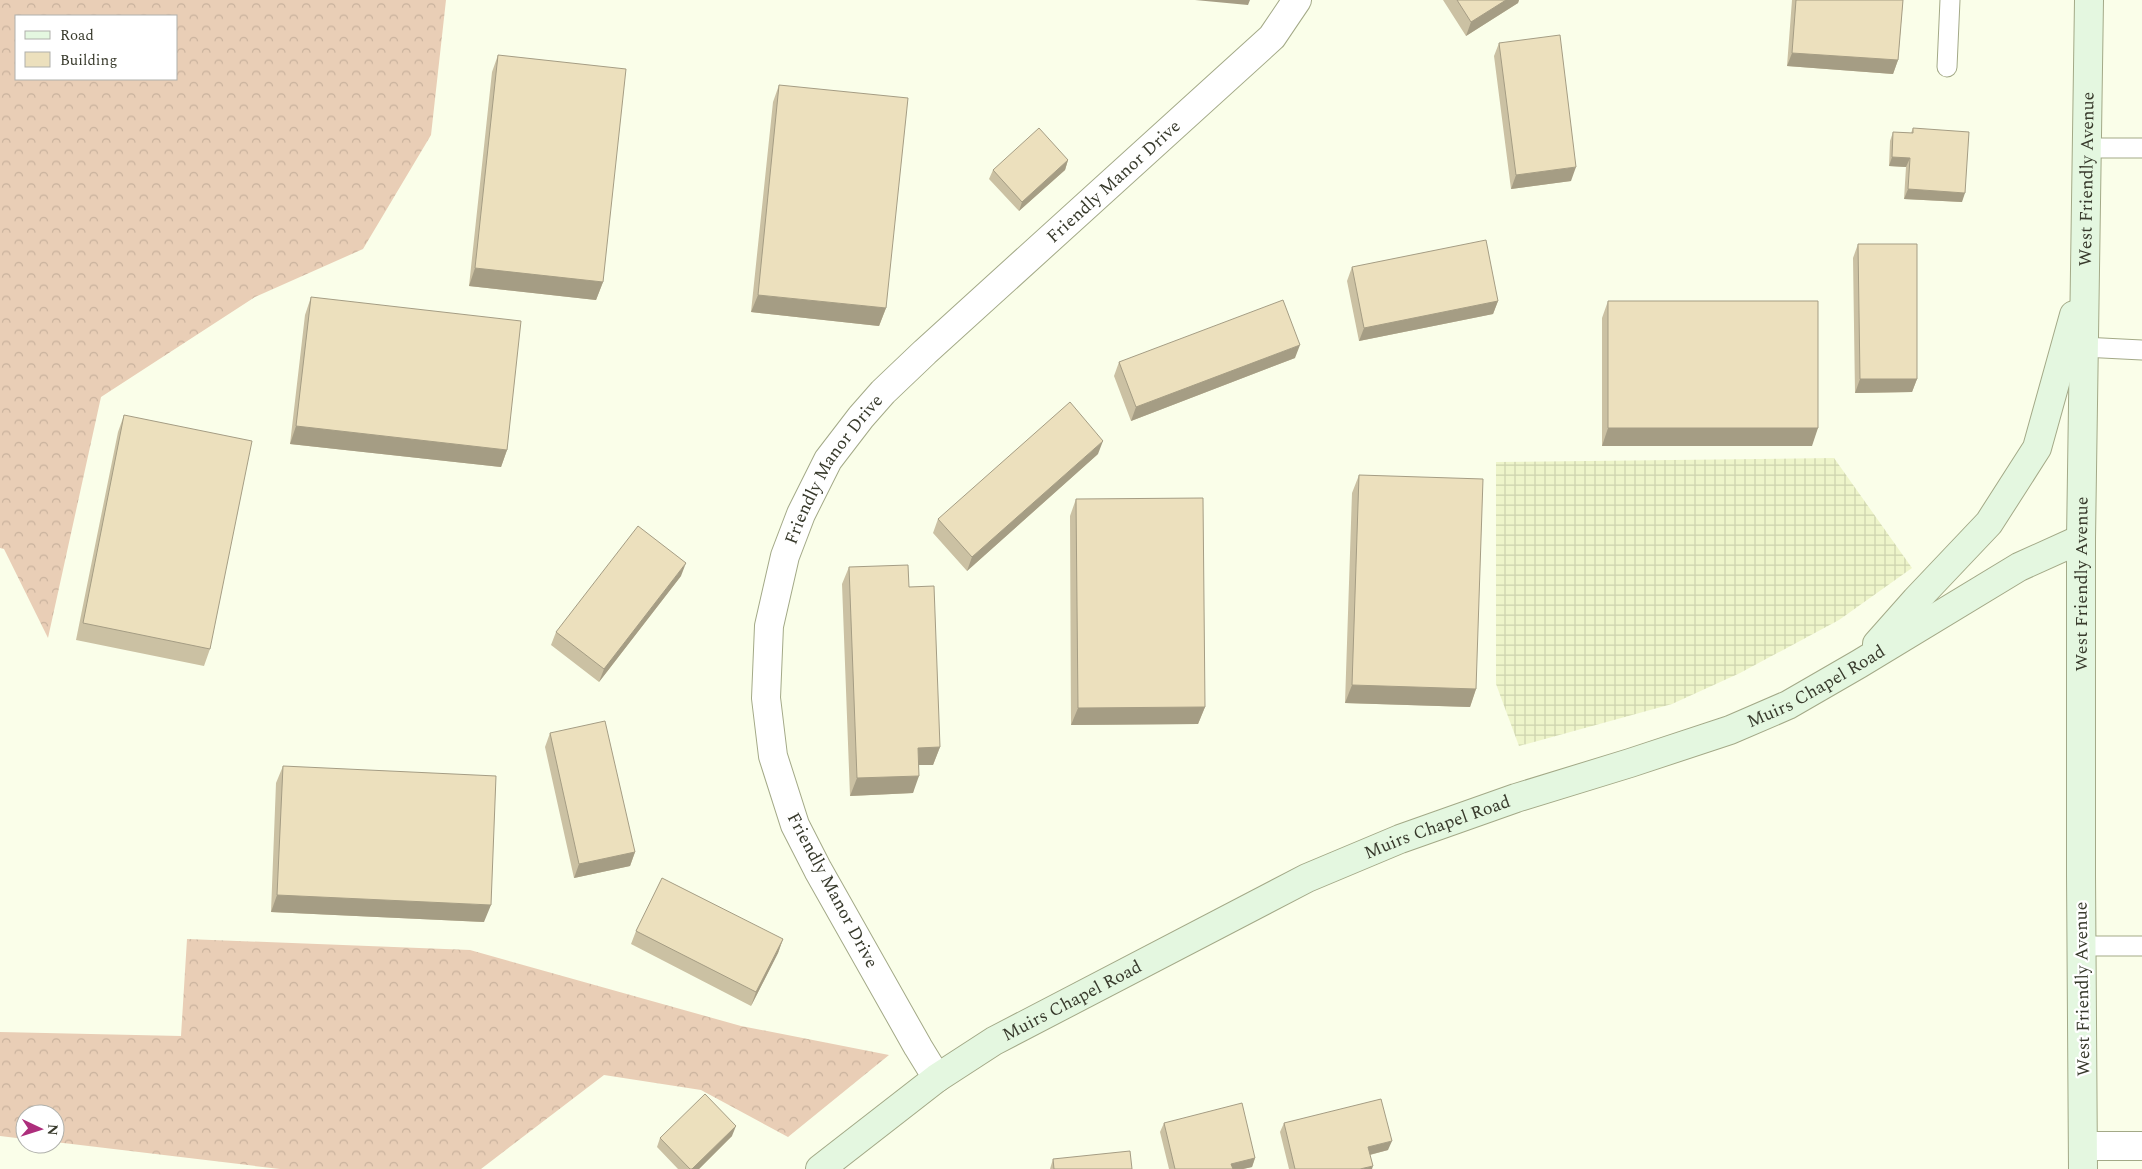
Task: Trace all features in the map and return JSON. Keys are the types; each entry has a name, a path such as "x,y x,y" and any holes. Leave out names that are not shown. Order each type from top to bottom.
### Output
{"main road":[{"name":"West Friendly Avenue","path":"2083,1158 2081,539 2088,0"},
{"path":"1859,664 1916,600 1990,523 2037,448 2085,277"},
{"name":"Muirs Chapel Road","path":"820,1169 937,1078 994,1040 1307,878 1400,839 1498,804 1730,730 1788,705 2018,567 2081,539"}],"street":[{"name":"Friendly Manor Drive","path":"937,1078 814,863 795,825 775,764 769,728 766,659 769,626 785,556 801,514 828,460 883,392 1272,37 1297,0"},
{"path":"2083,1158 2142,1146"}],"lane":[{"path":"1947,67 1950,0"},
{"path":"2087,148 2142,148"},
{"path":"2083,347 2142,350"},
{"path":"2081,946 2142,946"}],"shaded area":[{"path":"1834,458 1912,568 1839,620 1740,673 1672,704 1519,746 1496,684 1496,462"}],"green space":[{"path":"0,0 446,0 431,135 363,249 255,297 101,397 48,638 4,549 0,548"},
{"path":"187,939 470,950 741,1026 889,1055 788,1137 701,1090 604,1075 481,1169 280,1169 65,1143 65,1104 15,1104 15,1138 0,1136 0,1032 181,1036"}],"building":[{"path":"1457,0 1506,0 1471,22"},
{"path":"1796,0 1903,0 1898,60 1792,53"},
{"path":"1560,35 1576,167 1516,175 1499,43"},
{"path":"498,55 626,69 603,282 475,268"},
{"path":"779,85 908,98 886,308 758,295"},
{"path":"1039,128 1068,160 1022,202 993,170"},
{"path":"1913,128 1969,132 1965,193 1908,189 1910,158 1892,157 1893,132 1913,133"},
{"path":"1486,240 1498,301 1364,328 1352,267"},
{"path":"1858,244 1917,244 1917,379 1860,379"},
{"path":"311,297 521,321 507,450 296,426"},
{"path":"1283,300 1300,345 1136,407 1119,362"},
{"path":"1608,301 1818,301 1818,428 1608,428"},
{"path":"1070,402 1103,441 972,557 938,519"},
{"path":"124,415 252,441 210,649 83,623"},
{"path":"1359,475 1483,479 1476,689 1352,685"},
{"path":"1203,498 1205,707 1078,708 1076,499"},
{"path":"638,526 686,563 604,669 556,632"},
{"path":"908,565 909,587 934,586 940,747 918,748 919,776 857,778 849,567"},
{"path":"605,721 635,852 579,864 550,733"},
{"path":"283,766 496,776 491,905 277,895"},
{"path":"662,878 783,939 756,992 636,931"},
{"path":"705,1094 736,1126 690,1169 660,1138"},
{"path":"1381,1099 1392,1141 1368,1147 1373,1166 1360,1169 1295,1169 1284,1123"},
{"path":"1242,1103 1255,1158 1231,1164 1233,1169 1175,1169 1164,1123"},
{"path":"1130,1151 1132,1169 1054,1169 1053,1159"}]}
